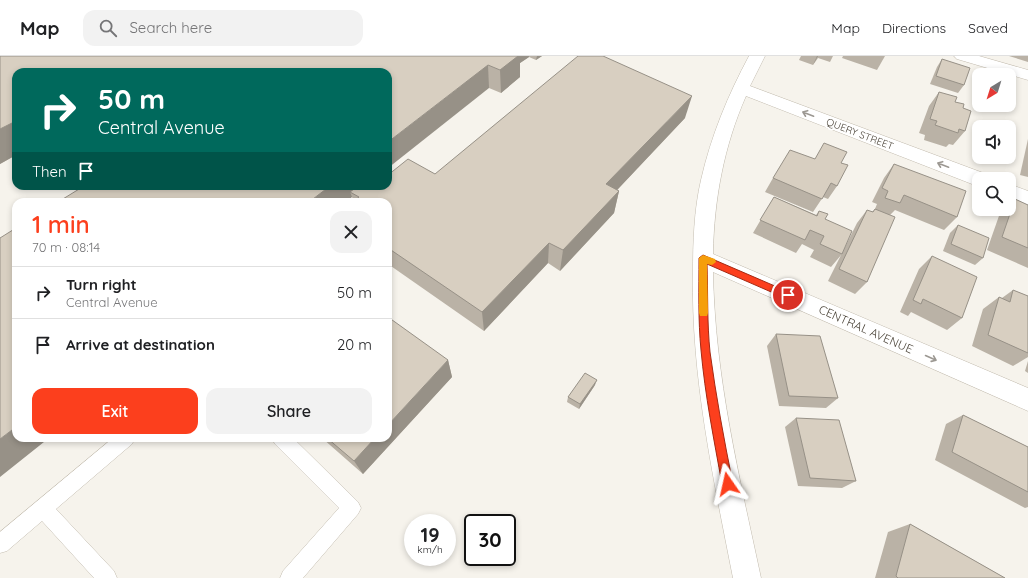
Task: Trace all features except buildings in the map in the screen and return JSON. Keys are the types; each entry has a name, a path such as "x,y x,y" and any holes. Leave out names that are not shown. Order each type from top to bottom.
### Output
{"street":[{"path":"747,578 715,418 703,318 703,258 706,205 714,163 725,128 757,56"},
{"path":"966,57 1028,75"},
{"name":"QUERY STREET","path":"742,88 972,176"},
{"path":"1016,193 1028,198"},
{"name":"CENTRAL AVENUE","path":"703,258 1028,400"}],"lane":[{"path":"0,544 121,442"},
{"path":"285,442 352,508 290,578"},
{"path":"43,509 108,578"}],"slow traffic":[{"path":"703,313 703,258 712,262"}],"route":[{"path":"728,484 715,418 706,351 703,318 703,258 788,295"}]}
